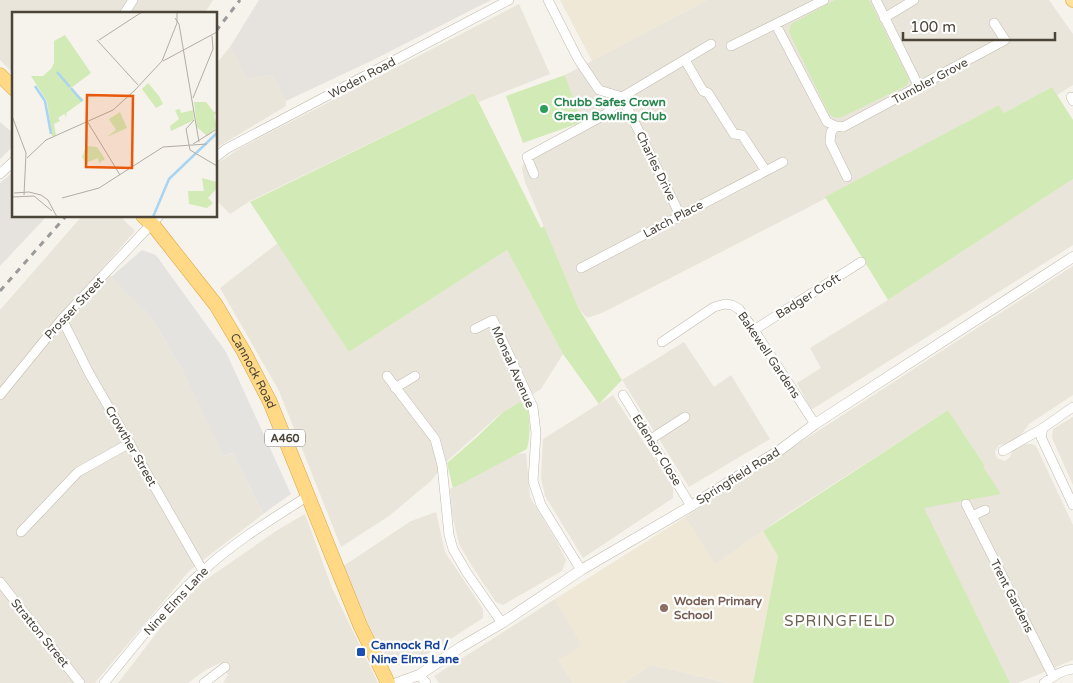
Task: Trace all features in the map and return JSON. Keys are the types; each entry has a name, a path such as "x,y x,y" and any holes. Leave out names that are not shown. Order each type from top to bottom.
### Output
{"highway":[{"path":"0,75 12,87"},
{"name":"Cannock Road","path":"152,219 216,304 270,402 360,625 388,683"}],"street":[{"path":"125,12 133,0"},
{"name":"Woden Road","path":"218,155 509,0"},
{"path":"548,0 578,60 599,90 622,97"},
{"path":"732,46 824,0"},
{"path":"876,0 919,87"},
{"path":"884,18 914,0"},
{"name":"Tumbler Grove","path":"836,126 843,126 1005,40 994,23"},
{"path":"776,25 827,122 836,126 831,132 830,142 846,177"},
{"path":"534,174 527,157 606,114 622,97 711,44"},
{"path":"685,60 703,91 708,93 734,134 742,135 766,171"},
{"name":"Charles Drive","path":"622,97 680,215"},
{"name":"Latch Place","path":"580,268 783,162"},
{"path":"0,174 12,163"},
{"name":"Prosser Street","path":"0,394 62,319 152,219"},
{"name":"Springfield Road","path":"398,683 423,679 461,647 502,623 581,570 691,506 780,450 815,424 1073,257"},
{"name":"Badger Croft","path":"754,330 861,262"},
{"name":"Bakewell Gardens","path":"662,342 714,307 726,304 732,305 739,309 754,330 815,424"},
{"name":"Crowther Street","path":"62,319 89,373 203,571"},
{"name":"Monsal Avenue","path":"475,329 493,320 533,407 536,433 533,481 541,505 581,570"},
{"path":"386,376 435,438 442,465 448,535 467,573 502,623"},
{"path":"395,388 414,376"},
{"name":"Edensor Close","path":"623,395 691,506"},
{"path":"1003,451 1043,428 1073,407"},
{"path":"651,438 685,417"},
{"path":"1043,428 1041,436 1073,506"},
{"path":"21,532 78,472 130,442"},
{"name":"Nine Elms Lane","path":"104,683 160,617 203,571 252,533 308,496"},
{"name":"Trent Gardens","path":"966,504 1053,676"},
{"path":"972,516 985,510"},
{"name":"Stratton Street","path":"0,584 80,683"},
{"path":"204,683 225,667"},
{"path":"1044,683 1067,669 1073,669"}],"shaded area":[{"path":"0,0 213,0 205,12 12,12 12,72 0,60"},
{"path":"259,0 491,0 373,60 286,101 273,75 247,79 230,47"},
{"path":"560,0 707,0 592,61"},
{"path":"707,0 1049,0 1073,34 1073,85 1057,95 1052,87 1004,113 999,105 813,205 602,313 587,318 578,307 525,182 522,169 526,156 582,122 565,75"},
{"path":"519,4 550,74 479,102 474,93 250,201 230,214 218,202 218,163 242,147"},
{"path":"230,47 247,79 273,75 286,101 286,106 218,147 218,62"},
{"path":"0,122 12,132 12,147 0,159"},
{"path":"12,173 12,218 45,218 0,266 0,183"},
{"path":"1073,179 1073,245 811,410 797,383 821,368 810,348 888,300"},
{"path":"80,218 122,218 135,231 103,268 151,317 181,368 225,456 233,453 263,514 189,571 95,683 0,683 0,310"},
{"path":"278,243 349,352 507,250 563,354 541,389 499,415 446,462 431,481 389,516 341,547 279,391 220,288"},
{"path":"142,250 156,255 226,352 291,494 263,514 233,453 224,456 181,368 151,317 111,277"},
{"path":"1073,266 1073,395 1029,424 1021,435 1006,444 999,445 995,452 997,458 1005,461 1012,452 1024,444 1036,446 1073,525 1073,660 1018,683 1010,683 923,507 985,466 948,410 781,518 715,565 685,517"},
{"path":"684,342 714,387 731,375 770,439 689,487 622,380"},
{"path":"613,395 673,487 673,498 583,558 545,496 541,478 543,439"},
{"path":"1073,417 1073,485 1052,438 1053,429"},
{"path":"526,453 530,497 566,560 562,571 503,605 496,602 459,544 452,514 450,489 504,456"},
{"path":"436,512 445,552 483,609 483,618 415,662 397,665 380,649 342,567 411,521"},
{"path":"305,514 332,588 378,683 223,683 228,675 220,663 204,671 188,683 118,683 162,626 201,583 279,529"},
{"name":"Woden Primary School","path":"685,517 715,564 763,531 778,556 753,683 729,683 651,665 623,683 573,683 559,660 582,646 555,599"},
{"path":"555,599 583,646 559,660 573,683 439,683 434,676"},
{"path":"651,665 729,683 623,683"}],"green space":[{"path":"835,0 869,0 909,79 906,86 842,117 835,118 829,114 789,32 790,26 793,23"},
{"name":"Chubb Safes Crown Green Bowling Club","path":"565,75 582,122 523,143 506,96"},
{"path":"1052,87 1073,120 1073,179 888,300 825,197 999,105 1004,113"},
{"path":"474,93 541,228 544,226 578,307 622,380 599,404 563,354 507,250 349,352 250,202"},
{"path":"523,400 526,401 529,419 527,449 453,488 447,463 502,413"},
{"path":"948,410 1001,494 924,508 1010,683 753,683 778,556 763,531"}],"railway":[{"path":"218,28 240,0"},
{"path":"0,291 64,218"}],"place":[{"name":"Chubb Safes Crown Green Bowling Club","path":"544,109"},
{"name":"Woden Primary School","path":"664,608"},
{"name":"Cannock Rd / Nine Elms Lane","path":"361,652"}],"district":[{"name":"SPRINGFIELD","path":"840,621"}]}
